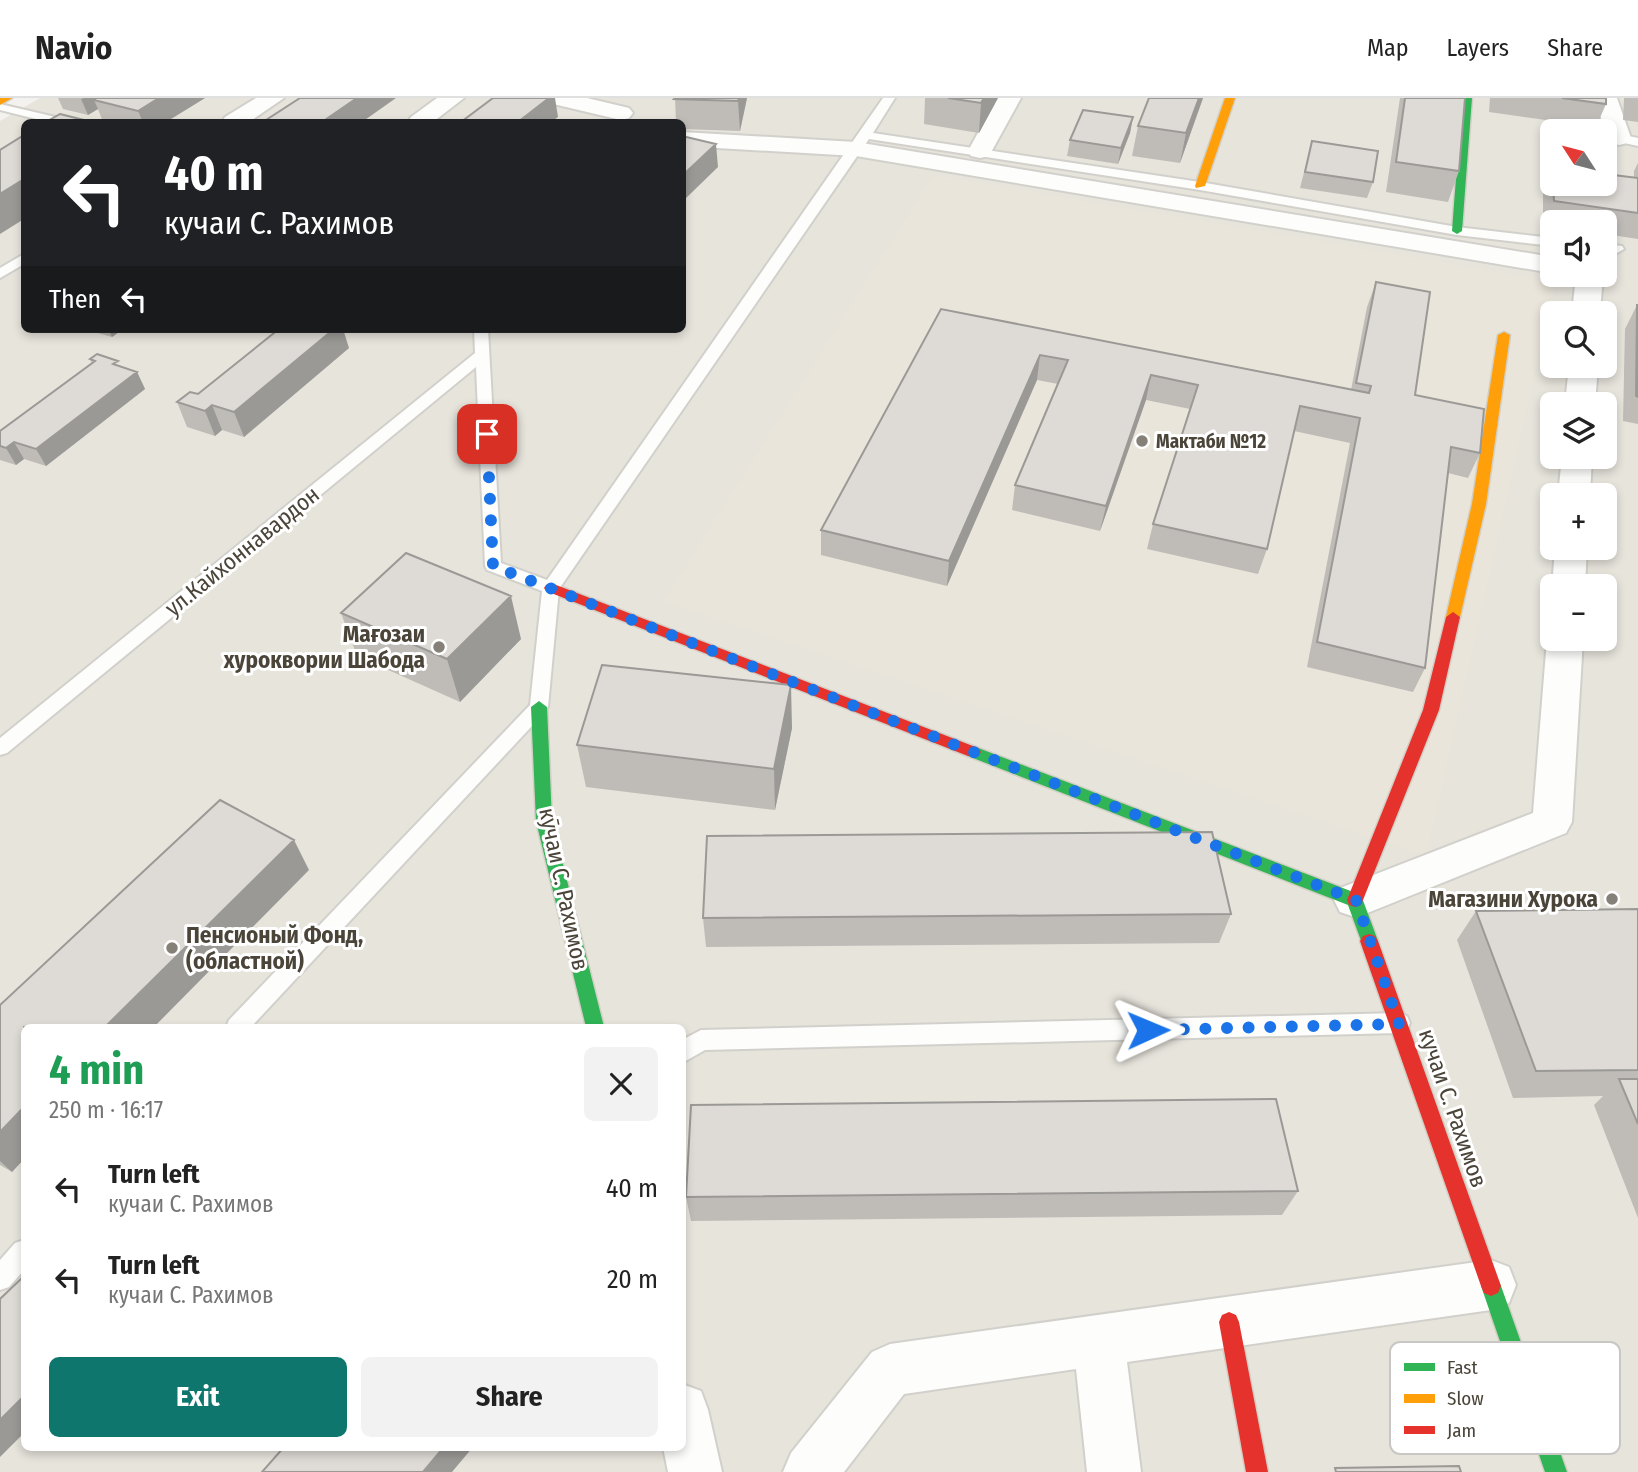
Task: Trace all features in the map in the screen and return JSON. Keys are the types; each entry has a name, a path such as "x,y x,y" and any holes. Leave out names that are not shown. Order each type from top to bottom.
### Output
{"street":[{"path":"0,104 7,98"},
{"path":"238,119 272,98"},
{"path":"423,119 452,98"},
{"path":"556,98 617,118"},
{"path":"980,151 1009,98"},
{"path":"1200,187 1230,98"},
{"path":"1457,231 1467,98"},
{"path":"1605,98 1628,140"},
{"path":"686,139 861,142 1540,263"},
{"path":"1356,900 1431,710 1479,504 1504,335"},
{"path":"551,588 1356,900 1552,822 1563,651"},
{"name":"кӯчаи С. Рахимов","path":"539,708 544,821 595,1024"},
{"name":"кучаи С. Рахимов","path":"1356,900 1511,1342"},
{"path":"810,1472 890,1370 1491,1285"},
{"path":"1229,1322 1257,1472"},
{"path":"1099,1340 1114,1472"},
{"path":"686,1429 695,1472"},
{"name":"кучаи С. Рахимов","path":"1550,1454 1556,1472"}],"lane":[{"path":"240,1024 539,708 551,588 889,98"},
{"path":"0,104 50,119"},
{"path":"861,142 980,151 1457,231 1540,241"},
{"path":"0,274 21,260"},
{"path":"481,333 493,566 551,588"},
{"name":"ул.Кайхоннавардон","path":"0,748 483,354"},
{"path":"686,1050 701,1040 1399,1024"},
{"path":"0,1278 21,1255"}],"shaded area":[{"path":"40,98 1638,100 1638,1472 0,1472 0,121"},
{"name":"Мактаби №12","path":"934,175 1540,279 1540,287 1554,287 1551,301 1540,301 1540,349 1426,856 664,601"}],"building":[{"path":"159,98 138,111 94,100"},
{"path":"300,98 357,98 326,119 268,119"},
{"path":"493,98 549,98 522,119 465,119"},
{"path":"675,98 739,98 738,101"},
{"path":"948,98 984,98 981,103"},
{"path":"1149,98 1199,98 1186,133 1138,126"},
{"path":"1405,98 1465,98 1459,171 1396,162"},
{"path":"1562,98 1606,98 1606,104"},
{"path":"1083,110 1133,117 1121,148 1070,140"},
{"path":"60,114 80,119 51,119"},
{"path":"21,137 21,181 0,194 0,150"},
{"path":"686,137 716,144 686,172"},
{"path":"1312,141 1378,151 1373,182 1305,172"},
{"path":"1617,175 1638,178 1638,213 1554,201 1554,196 1617,196"},
{"name":"Мактаби №12","path":"1376,282 1430,292 1415,395 1484,409 1480,453 1451,447 1425,668 1317,642 1360,418 1300,406 1267,549 1153,524 1198,385 1151,375 1106,506 1015,485 1068,360 1040,355 949,561 821,530 941,309 1369,393 1371,386 1356,383"},
{"path":"1638,305 1638,397 1636,396"},
{"path":"274,333 329,333 234,412 212,405 205,411 177,402 190,392 198,394"},
{"path":"97,354 118,361 113,364 137,372 36,449 14,442 6,448 0,446 0,431 95,361 90,359"},
{"path":"406,553 511,596 447,659 341,613"},
{"path":"602,665 791,685 774,769 577,745"},
{"path":"220,800 294,840 108,1024 21,1024 21,1110 0,1132 0,1005"},
{"path":"1212,832 1231,914 703,918 707,836"},
{"path":"1638,909 1638,1070 1536,1071 1476,911"},
{"path":"1619,1079 1638,1079 1638,1124"},
{"path":"1276,1099 1298,1191 686,1197 691,1105"},
{"path":"21,1279 21,1399 0,1420 0,1299"},
{"path":"280,1451 441,1451 423,1472 262,1472"},
{"path":"1459,1466 1461,1472 1336,1472 1335,1468"}],"traffic: fast":[{"path":"1457,231 1467,98"},
{"path":"539,707 544,821 594,1024"},
{"path":"973,752 1355,900 1369,941"},
{"path":"1491,1286 1511,1342"},
{"path":"1550,1454 1556,1472"}],"traffic: slow":[{"path":"0,102 7,98"},
{"path":"1200,186 1230,98"},
{"path":"1453,617 1479,504 1504,335"}],"traffic: jam":[{"path":"551,588 973,752"},
{"path":"1355,900 1431,710 1453,617"},
{"path":"1369,941 1491,1286"},
{"path":"1229,1322 1257,1472"}],"place":[{"name":"Мактаби №12","path":"1142,441"},
{"name":"Мағозаи хуроквории Шабода","path":"439,647"},
{"name":"Магазини Хурока","path":"1612,899"},
{"name":"Пенсионый Фонд, (областной)","path":"172,948"}],"route":[{"path":"487,434 493,566 1356,900 1399,1024 1148,1030"}]}
